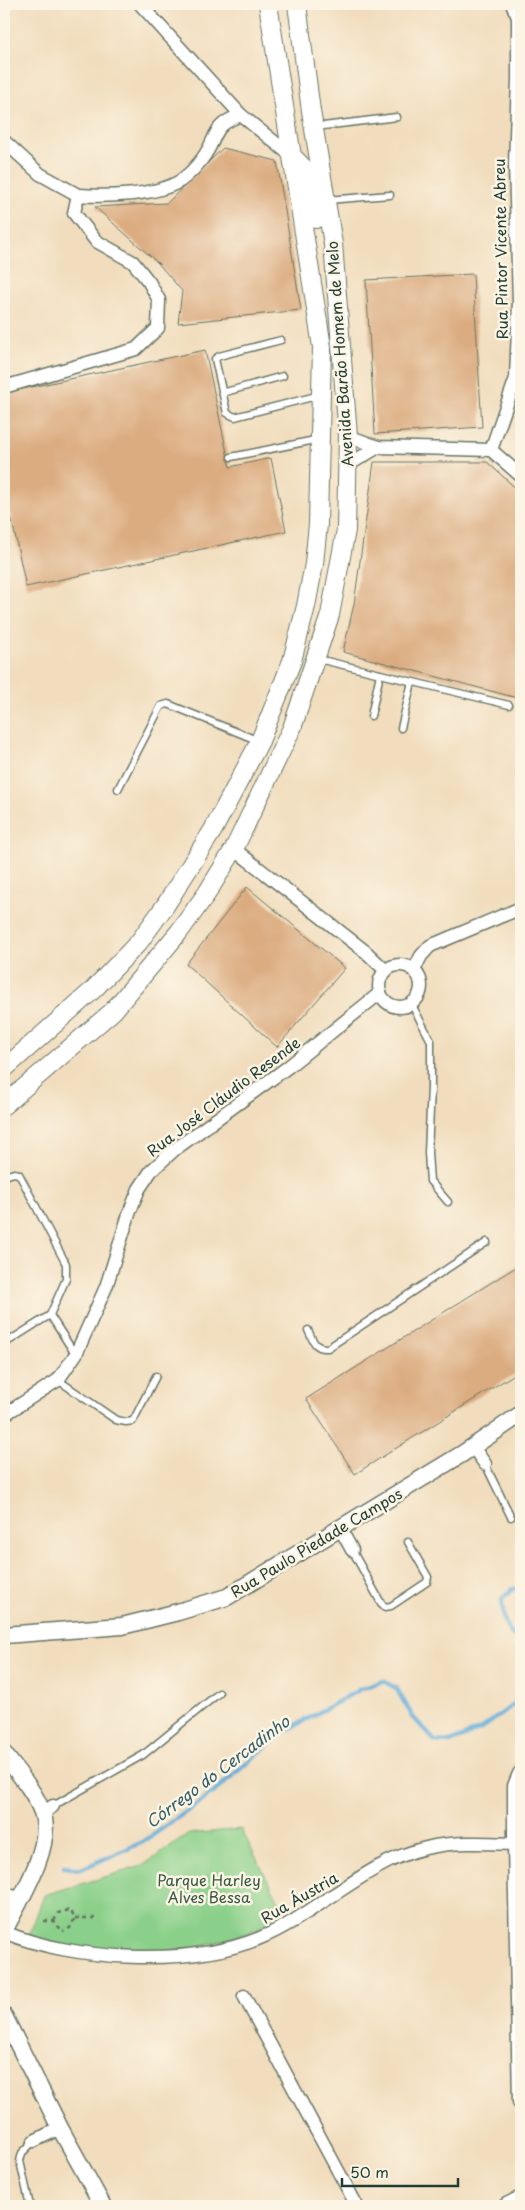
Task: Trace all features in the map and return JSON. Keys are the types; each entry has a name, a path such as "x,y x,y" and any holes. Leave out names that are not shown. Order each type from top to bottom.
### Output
{"main road":[{"name":"Avenida Barão Homem de Melo","path":"5,1066 93,990 139,942 188,871 213,830 260,741 292,661 306,606 314,564 319,490 322,347 268,4"},
{"name":"Avenida Barão Homem de Melo","path":"4,1103 113,1011 179,932 207,893 234,849 292,728 330,615 346,530 348,436 340,314 333,244 314,128 297,4"},
{"path":"293,157 306,170 310,182 324,261 340,314"},
{"path":"321,433 348,436"},
{"path":"319,490 348,465"},
{"path":"230,797 234,849"},
{"path":"4,1103 8,1090 5,1066"}],"street":[{"path":"140,4 242,115 293,157"},
{"name":"Rua Pintor Vicente Abreu","path":"491,450 516,378 519,301 515,164 518,17 512,4"},
{"path":"4,141 40,174 78,195 104,196 150,191 180,181 202,158 217,131 227,120 242,115"},
{"path":"4,387 136,349 158,328 159,300 149,282 133,262 96,241 74,213 78,195"},
{"path":"348,436 378,447 491,450 521,476"},
{"path":"348,465 378,447"},
{"path":"234,849 366,952 386,970"},
{"path":"414,970 421,956 430,946 521,908"},
{"path":"400,965 414,970 420,979 421,986 420,993 411,1003 405,1006 391,1004 380,993 381,977 386,970 400,965"},
{"name":"Rua José Cláudio Resende","path":"4,1415 58,1380 76,1354 106,1287 139,1189 151,1171 174,1150 288,1068 380,993"},
{"name":"Rua Paulo Piedade Campos","path":"4,1634 122,1626 227,1597 472,1447 521,1414"},
{"path":"472,1447 485,1464"},
{"path":"340,1528 352,1550"},
{"path":"4,1754 38,1801 48,1810 42,1849 34,1871 4,1931"},
{"path":"521,1774 516,1786 521,2102"},
{"name":"Rua Áustria","path":"4,1931 22,1940 121,1956 169,1957 218,1951 260,1938 306,1913 384,1864 424,1848 456,1842 516,1844"},
{"path":"4,1894 21,1898"},
{"path":"244,1996 357,2206"},
{"path":"4,2016 60,2128 103,2206"},
{"path":"34,2141 60,2128"},
{"path":"507,2206 521,2199"}],"lane":[{"path":"314,128 397,118"},
{"path":"326,200 390,195"},
{"path":"281,340 218,356 215,359 227,413 235,417 322,395"},
{"path":"222,394 283,376"},
{"path":"232,457 321,433"},
{"path":"316,658 509,705"},
{"path":"371,716 380,674"},
{"path":"401,728 412,682"},
{"path":"118,789 161,706 168,704 260,741"},
{"path":"411,1003 431,1041 428,1153 430,1181 448,1202"},
{"path":"4,1176 14,1173 19,1174 66,1264 66,1279 50,1315 4,1344"},
{"path":"308,1330 316,1346 322,1349 328,1348 487,1242"},
{"path":"50,1315 76,1354"},
{"path":"58,1380 116,1420 126,1422 133,1421 138,1414 156,1376"},
{"path":"485,1464 511,1517"},
{"path":"352,1550 381,1603 385,1606 391,1606 427,1582 428,1577 408,1542"},
{"path":"48,1810 143,1755 219,1693"},
{"path":"30,2206 20,2161 22,2153 34,2141"}],"path":[{"path":"44,1921 54,1921 58,1913 64,1910 70,1910 75,1918"},
{"path":"75,1918 96,1918"},
{"path":"63,1931 70,1928 75,1918"}],"green space":[{"name":"Parque Harley Alves Bessa","path":"241,1829 281,1905 268,1924 245,1934 191,1950 103,1952 28,1939 44,1895 142,1866 189,1834"}],"building":[{"path":"223,148 277,161 301,310 178,323 182,291 157,262 95,207 167,203"},
{"path":"473,274 482,427 375,434 366,280"},
{"path":"205,350 230,467 271,458 286,531 26,587 4,483 4,393"},
{"path":"374,462 487,462 521,493 521,699 343,652 354,604"},
{"path":"247,887 345,968 277,1047 186,964"},
{"path":"519,1265 521,1268 521,1370 355,1474 306,1399"}],"waterway":[{"name":"Córrego do Cercadinho","path":"521,1589 512,1589 502,1599 503,1612 508,1629 521,1642"},
{"name":"Córrego do Cercadinho","path":"64,1867 81,1869 143,1842 213,1793 280,1734 361,1689 383,1681 396,1688 413,1717 435,1741 450,1742 481,1729 521,1699"}]}
